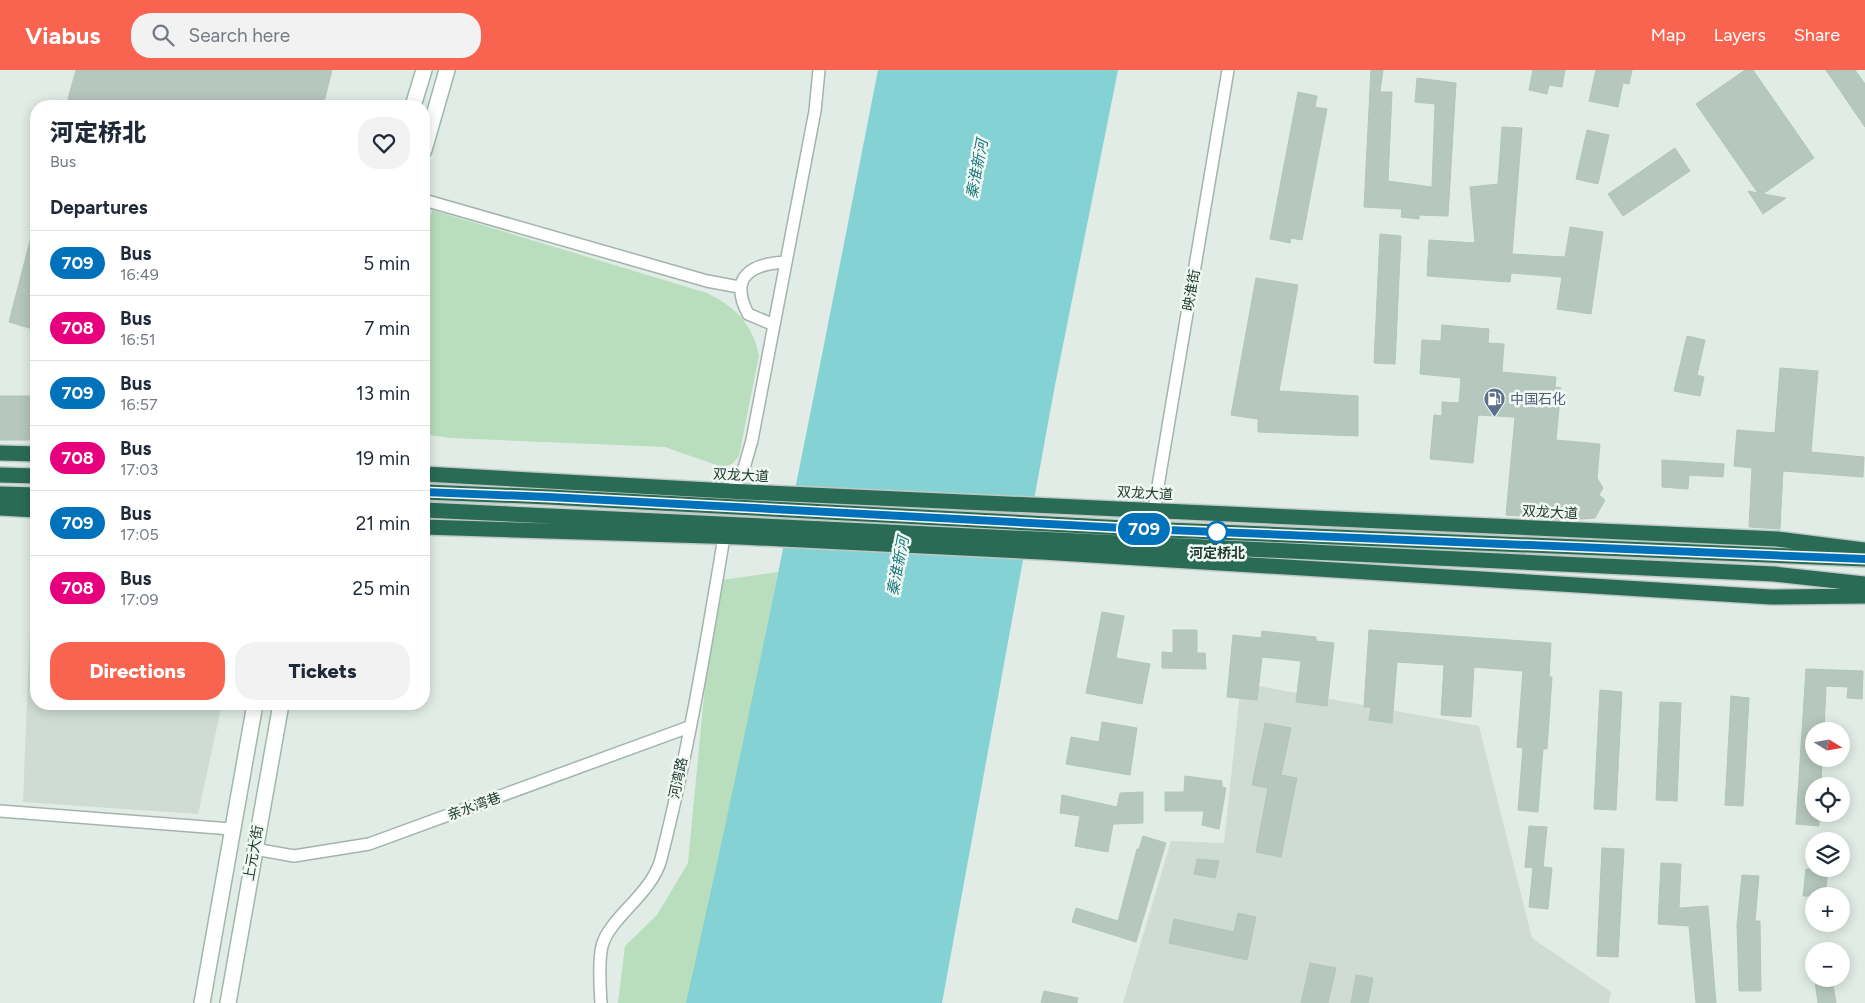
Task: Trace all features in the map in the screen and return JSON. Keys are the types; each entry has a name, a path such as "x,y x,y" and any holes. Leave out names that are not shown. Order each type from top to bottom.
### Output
{"highway":[{"path":"0,453 30,454"},
{"name":"双龙大道","path":"430,474 738,491 1777,539 1865,550"},
{"path":"0,475 30,476"},
{"path":"430,492 1143,529 1865,559"},
{"path":"0,494 30,495"},
{"path":"0,508 30,510"},
{"path":"430,510 1140,546 1774,574 1865,584"},
{"path":"430,527 732,537 1042,552 1771,597 1865,596"}],"main road":[{"path":"415,100 424,70"},
{"path":"430,129 447,70"},
{"name":"上元大街","path":"202,1003 231,829 254,710"},
{"name":"上元大街","path":"228,1003 280,710"}],"street":[{"path":"738,491 752,440 815,111 819,70"},
{"name":"映淮街","path":"1154,510 1228,70"},
{"path":"430,202 707,281 739,287"},
{"path":"774,325 748,314 740,300 739,287 745,277 755,268 771,262 786,262"},
{"name":"河湾路","path":"601,1003 602,946 614,925 644,893 660,862 732,537"},
{"name":"亲水湾巷","path":"254,849 294,856 369,844 689,727"},
{"path":"0,811 231,829"}],"shaded area":[{"path":"30,626 30,710 221,710 198,814 23,802"},
{"path":"1241,683 1479,726 1532,938 1611,992 1609,1003 1123,1003 1171,841 1224,843"}],"green space":[{"path":"432,210 707,293 734,310 752,334 759,355 739,456 732,464 722,467 665,447 450,438 430,435 430,218"},
{"path":"778,572 694,1003 618,1003 625,946 657,915 688,863 715,581"}],"water":[{"name":"秦淮新河","path":"878,70 1118,70 1055,385 942,1003 686,1003 809,421"}],"building":[{"path":"76,70 332,70 324,100 68,100"},
{"path":"1371,70 1383,70 1380,92 1392,92 1388,181 1432,187 1435,104 1415,102 1417,78 1456,83 1448,216 1419,215 1419,219 1401,217 1402,209 1364,207"},
{"path":"1533,70 1565,70 1562,87 1549,85 1547,94 1529,90"},
{"path":"1596,70 1632,70 1629,84 1623,83 1618,107 1589,101"},
{"path":"1745,70 1753,70 1814,158 1763,194 1786,198 1763,214 1748,191 1758,193 1696,104"},
{"path":"1826,70 1855,70 1865,84 1865,127"},
{"path":"1298,92 1317,96 1315,107 1327,109 1302,240 1291,238 1290,243 1270,239"},
{"path":"1502,127 1522,128 1512,254 1565,257 1570,227 1603,232 1591,314 1557,309 1562,277 1511,273 1510,282 1427,276 1429,240 1475,243 1470,187 1498,184"},
{"path":"1587,130 1609,135 1598,184 1576,179"},
{"path":"1675,148 1690,171 1623,216 1608,194"},
{"path":"1380,234 1401,236 1395,364 1374,363"},
{"path":"30,241 30,328 9,322"},
{"path":"1256,278 1298,285 1279,391 1358,396 1358,436 1258,432 1258,419 1231,415"},
{"path":"1442,325 1489,329 1488,343 1504,344 1502,372 1556,377 1555,387 1561,388 1556,440 1600,444 1597,478 1603,488 1599,495 1605,500 1595,518 1569,520 1506,515 1515,417 1478,415 1473,463 1430,459 1434,415 1442,416 1442,402 1459,403 1461,378 1420,374 1422,340 1441,341"},
{"path":"1687,336 1705,340 1697,375 1704,377 1700,396 1674,391"},
{"path":"1780,368 1818,371 1811,452 1864,457 1863,477 1783,471 1780,529 1749,527 1752,468 1734,466 1737,430 1775,433"},
{"path":"0,396 30,396 30,440 0,440"},
{"path":"1662,460 1724,464 1723,477 1689,475 1688,489 1662,487"},
{"path":"1102,612 1124,616 1116,658 1150,664 1142,704 1086,693"},
{"path":"1173,630 1197,630 1197,653 1205,653 1206,669 1162,668 1162,652 1173,653"},
{"path":"1369,630 1551,643 1549,677 1552,677 1547,749 1543,749 1538,812 1518,810 1523,748 1517,747 1523,671 1474,667 1471,717 1441,715 1444,665 1397,662 1392,723 1369,720 1371,707 1364,707"},
{"path":"1262,631 1316,637 1316,641 1334,643 1327,706 1296,702 1301,661 1262,657 1257,700 1227,697 1233,635 1261,638"},
{"path":"1806,669 1863,671 1862,699 1847,698 1848,687 1826,686 1824,722 1805,722 1805,768 1822,768 1821,777 1805,777 1805,822 1819,822 1819,826 1796,824"},
{"path":"1600,690 1622,692 1616,810 1594,809"},
{"path":"1731,696 1749,698 1743,806 1725,805"},
{"path":"1660,702 1681,703 1677,801 1656,800"},
{"path":"1102,722 1137,728 1130,775 1066,764 1071,737 1099,742"},
{"path":"1265,723 1291,728 1281,775 1297,778 1281,857 1256,852 1268,788 1252,785"},
{"path":"1185,776 1222,781 1222,787 1226,788 1219,829 1202,825 1204,811 1165,811 1165,792 1184,792"},
{"path":"1143,792 1143,823 1113,824 1108,852 1075,846 1080,816 1060,813 1062,795 1117,807 1120,793"},
{"path":"1529,826 1547,827 1543,867 1552,868 1548,909 1529,907 1533,868 1525,867"},
{"path":"1143,836 1166,843 1136,942 1072,922 1076,908 1118,921 1137,849 1139,849"},
{"path":"1602,848 1624,849 1618,957 1597,956"},
{"path":"1197,859 1219,861 1215,878 1194,874"},
{"path":"1661,863 1681,864 1679,908 1708,906 1716,1003 1696,1003 1689,926 1658,924"},
{"path":"1742,875 1759,876 1755,921 1760,921 1761,991 1739,991 1737,925"},
{"path":"1805,877 1827,877 1826,887 1805,887 1805,896 1803,896"},
{"path":"1238,913 1256,917 1247,960 1169,943 1174,919 1234,932"},
{"path":"1310,963 1336,968 1328,1003 1301,1003"},
{"path":"1356,975 1373,978 1368,1003 1351,1003"},
{"path":"1816,987 1833,987 1836,1003 1818,1003"},
{"path":"1044,991 1078,998 1077,1003 1041,1003"}],"bus line":[{"name":"709","path":"430,492 1143,529 1865,559"}],"place":[{"name":"中国石化","path":"1494,418"},
{"name":"河定桥北","path":"1217,532"}]}
